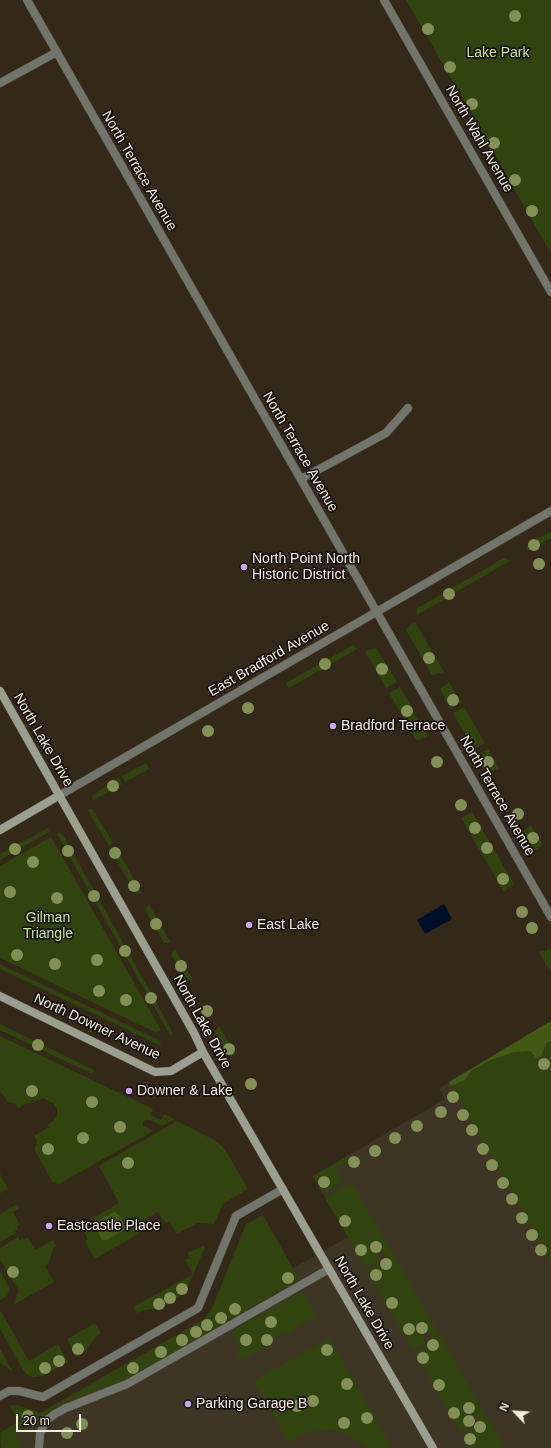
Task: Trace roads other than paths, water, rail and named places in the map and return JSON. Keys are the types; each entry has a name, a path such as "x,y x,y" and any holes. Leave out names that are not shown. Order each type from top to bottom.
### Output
{"street":[{"name":"North Terrace Avenue","path":"27,0 551,917"},
{"name":"North Wahl Avenue","path":"384,0 551,292"},
{"path":"0,83 56,52"},
{"path":"301,479 386,434 408,408"},
{"name":"East Bradford Avenue","path":"0,830 551,511"},
{"name":"North Lake Drive","path":"0,691 194,1033 203,1052 329,1268 430,1447"},
{"name":"North Downer Avenue","path":"0,996 155,1072 171,1071 203,1052"},
{"path":"0,1396 9,1391 19,1391 43,1397 198,1308 236,1216 283,1189"},
{"path":"39,1448 40,1434 43,1427 47,1420 55,1414 66,1408 127,1384 329,1268"}],"water":[{"path":"444,904 452,919 425,934 417,920"}],"place":[{"name":"North Point North Historic District","path":"244,567"},
{"name":"Bradford Terrace","path":"333,726"},
{"name":"East Lake","path":"249,925"},
{"name":"Downer & Lake","path":"129,1091"},
{"name":"Eastcastle Place","path":"49,1226"},
{"name":"Parking Garage B","path":"188,1404"}],"park label":[{"name":"Lake Park","path":"498,53"},
{"name":"Gilman Triangle","path":"48,926"}]}
